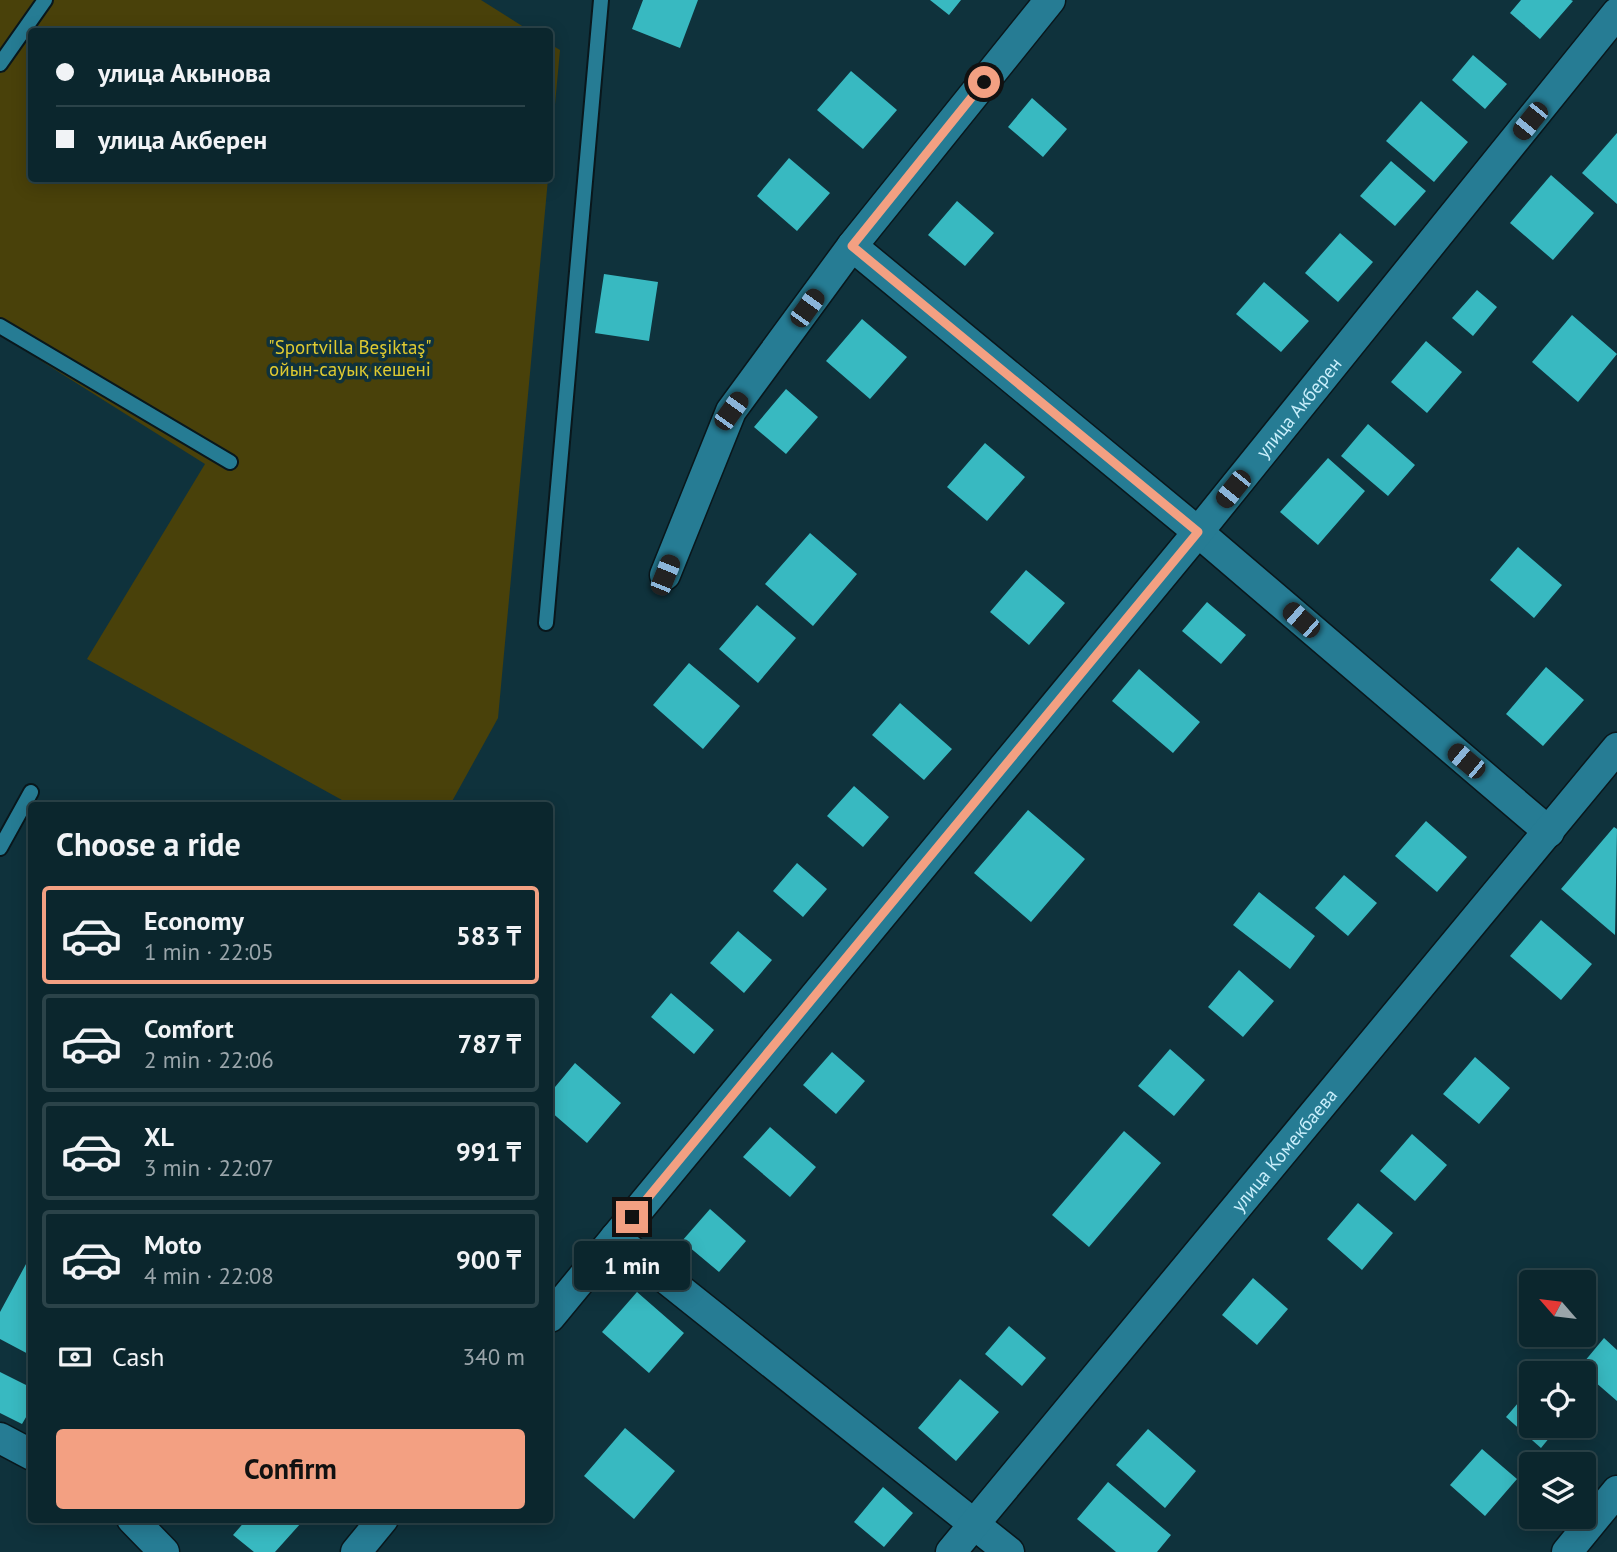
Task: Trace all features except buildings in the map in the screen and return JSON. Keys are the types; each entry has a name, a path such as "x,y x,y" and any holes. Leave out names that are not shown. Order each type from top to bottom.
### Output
{"street":[{"path":"665,575 731,411 852,246 1050,0"},
{"name":"улица Акберен","path":"553,1313 1198,532 1617,13"},
{"path":"852,246 1198,532 1549,832"},
{"name":"улица Комекбаева","path":"951,1552 1617,748"},
{"path":"615,1238 1009,1552"},
{"path":"0,1438 28,1453"},
{"path":"1567,1552 1617,1491"},
{"path":"135,1523 164,1552"},
{"path":"356,1552 380,1523"}],"lane":[{"path":"0,64 45,0"},
{"path":"546,623 601,0"},
{"path":"0,326 230,462"},
{"path":"0,848 31,792"}],"green space":[{"name":"\"Sportvilla Beşiktaş\" ойын-сауық кешені","path":"0,0 481,0 525,28 28,28 28,182 548,182 498,718 452,802 346,802 87,659 205,464 0,335"},
{"path":"553,46 560,50 553,126"}],"route":[{"path":"632,1217 1198,532 852,246 984,82"}]}
